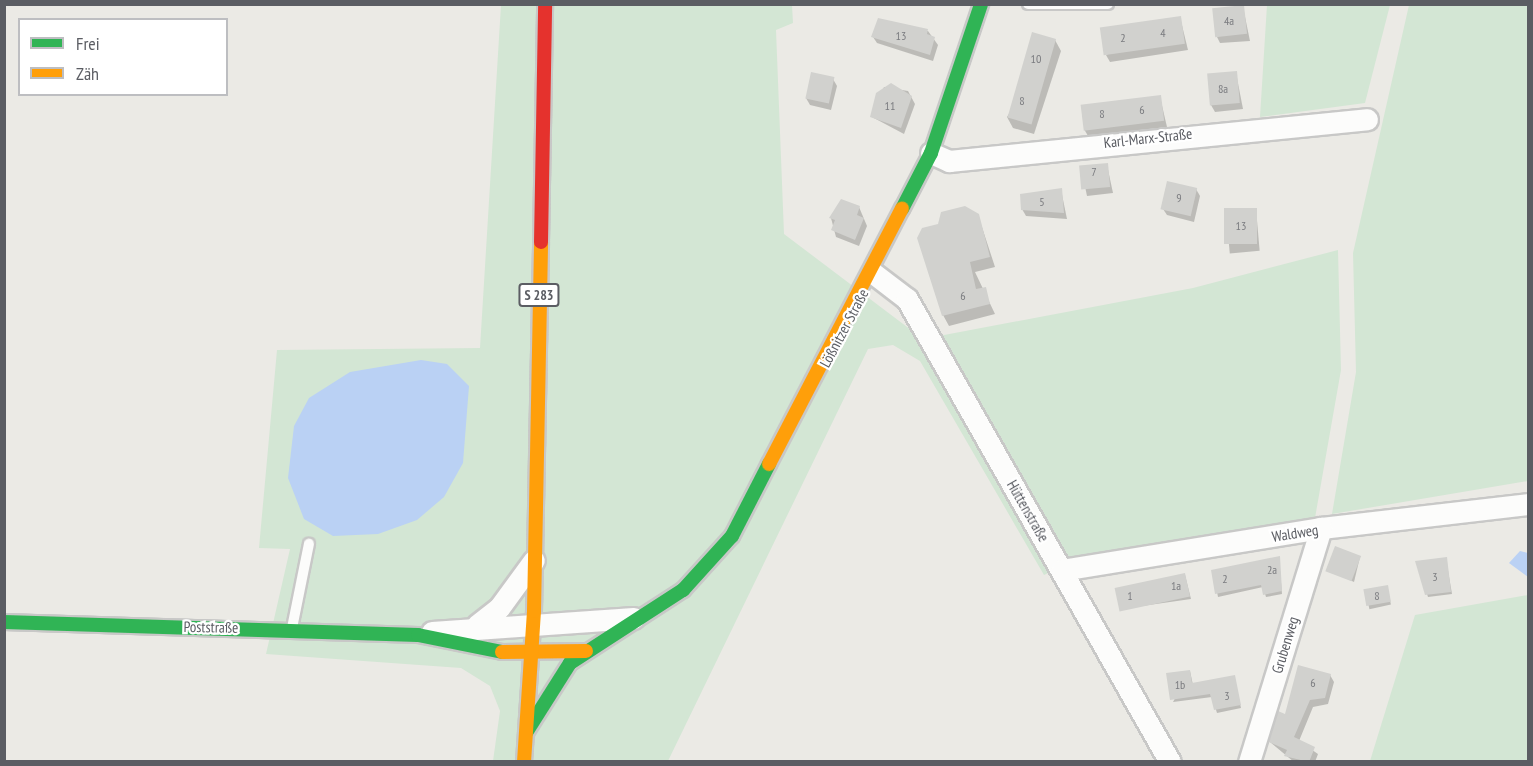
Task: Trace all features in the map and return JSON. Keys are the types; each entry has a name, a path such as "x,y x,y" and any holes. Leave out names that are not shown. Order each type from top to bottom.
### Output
{"street":[{"name":"S 283","path":"524,762 533,627 545,4"},
{"name":"Lößnitzer Straße","path":"527,731 559,677 586,651 649,616 683,590 732,536 873,273 931,153 981,4"},
{"name":"Karl-Marx-Straße","path":"931,153 949,161 1367,119"},
{"name":"Hüttenstraße","path":"873,273 907,299 1170,762"},
{"name":"Waldweg","path":"1062,570 1321,528 1528,504"},
{"name":"Grubenweg","path":"1249,762 1321,528"},
{"path":"477,626 499,608 534,560"},
{"path":"533,627 649,616"},
{"name":"Poststraße","path":"4,622 292,628 418,635 532,654"},
{"name":"Poststraße","path":"418,635 477,626 533,627"},
{"name":"Lößnitzer Straße","path":"532,654 586,651"}],"lane":[{"path":"1028,4 1108,4"},
{"path":"292,628 309,544"}],"green space":[{"path":"501,5 792,5 793,23 776,30 784,234 923,339 1193,288 1338,250 1341,370 1315,518 1078,559 1044,575 920,361 893,345 868,349 668,761 493,761 500,711 490,686 461,668 266,654 290,549 259,548 277,350 480,348"},
{"path":"1267,5 1390,5 1365,103 1260,117"},
{"path":"1409,5 1528,5 1528,481 1332,514 1356,372 1353,253"},
{"path":"1528,595 1528,761 1370,761 1415,615"}],"water":[{"path":"421,360 447,364 469,386 463,463 444,497 417,520 378,534 333,536 304,519 288,478 294,426 309,398 350,372"},
{"path":"1520,551 1528,553 1528,577 1509,563"}],"building":[{"path":"1244,5 1247,34 1215,37 1212,8"},
{"path":"1181,16 1185,44 1104,55 1100,27"},
{"path":"878,18 928,29 927,34 935,37 930,55 871,37"},
{"path":"1032,32 1056,39 1031,124 1007,118"},
{"path":"1237,71 1240,103 1210,105 1207,74"},
{"path":"811,72 834,77 829,103 805,98"},
{"path":"891,83 912,96 901,128 870,117 876,93"},
{"path":"1161,95 1164,121 1084,131 1081,105"},
{"path":"1108,163 1110,187 1081,189 1079,166"},
{"path":"1167,181 1197,188 1191,216 1160,209"},
{"path":"1062,188 1064,213 1021,210 1020,194"},
{"path":"841,199 860,206 857,215 864,218 855,240 831,230 835,220 829,218"},
{"path":"965,206 979,214 990,257 970,262 976,289 986,287 990,304 942,316 917,238 922,228 938,224 941,212"},
{"path":"1224,208 1257,208 1257,244 1224,244"},
{"path":"1335,546 1361,556 1351,581 1325,571"},
{"path":"1280,556 1282,591 1263,595 1261,585 1215,594 1211,570"},
{"path":"1447,557 1451,592 1425,595 1415,561"},
{"path":"1185,573 1190,596 1120,611 1115,588"},
{"path":"1388,585 1391,602 1366,606 1363,589"},
{"path":"1298,665 1331,674 1325,698 1310,700 1294,737 1315,747 1309,762 1284,756 1287,750 1269,742 1278,711 1285,714"},
{"path":"1190,670 1192,683 1235,675 1241,705 1214,710 1210,694 1170,700 1166,673"}],"traffic: fast":[{"path":"902,209 931,153 981,4"},
{"path":"527,731 570,663 683,590 732,536 769,464"},
{"path":"4,622 418,635 502,652"}],"traffic: slow":[{"path":"769,464 902,209"},
{"path":"524,762 534,611 541,242"},
{"path":"502,652 586,651"}],"traffic: jam":[{"path":"541,242 545,4"}]}
